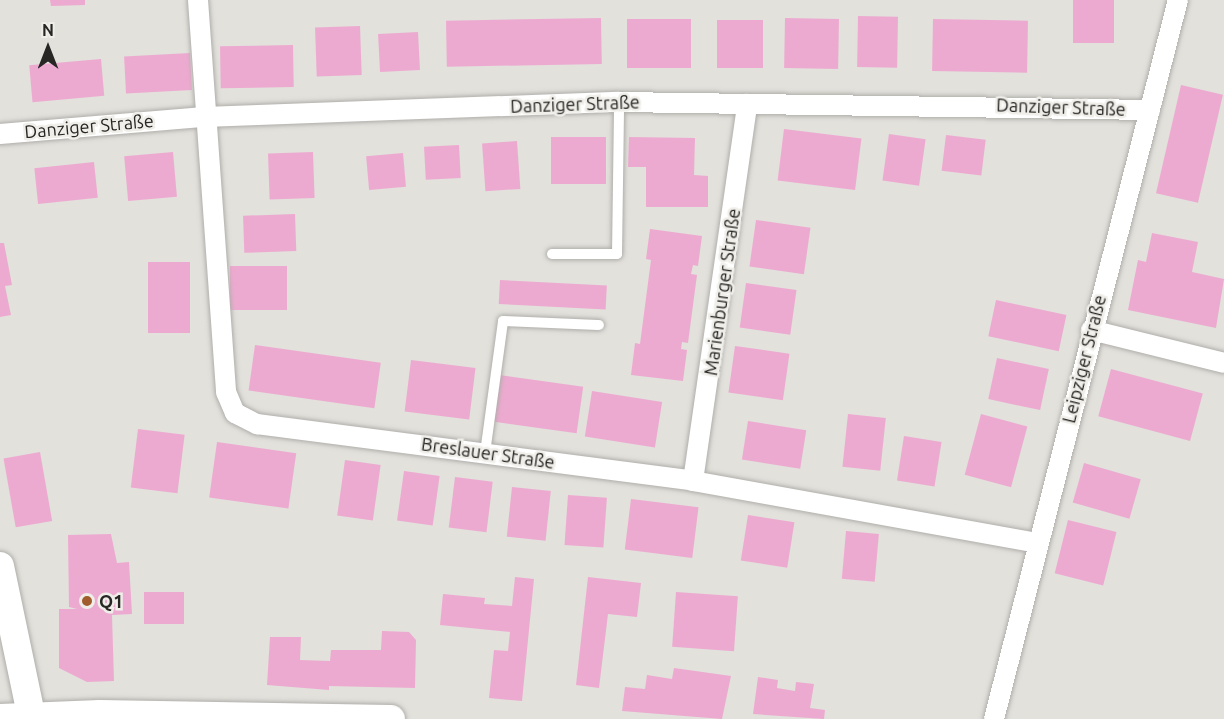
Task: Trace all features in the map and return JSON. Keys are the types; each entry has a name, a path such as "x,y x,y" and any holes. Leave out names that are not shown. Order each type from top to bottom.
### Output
{"street":[{"name":"Breslauer Straße","path":"198,0 204,117 211,171 226,392 235,413 257,424 693,481 1037,543"},
{"name":"Leipziger Straße","path":"994,719 1091,330 1178,0"},
{"name":"Danziger Straße","path":"0,134 204,117 619,102 1150,110"},
{"name":"Marienburger Straße","path":"693,481 747,104"},
{"path":"1091,330 1224,363"},
{"path":"0,566 32,718"},
{"path":"0,718 391,719"}],"lane":[{"path":"552,254 617,254 619,102"},
{"path":"485,453 503,321 599,325"}],"building":[{"path":"50,0 85,0 85,5 51,6"},
{"path":"1073,0 1114,0 1114,43 1073,43"},
{"path":"858,16 898,17 897,68 857,67"},
{"path":"601,18 602,64 447,67 446,21"},
{"path":"785,18 839,19 838,69 784,68"},
{"path":"627,19 691,19 691,68 627,68"},
{"path":"933,19 1028,21 1027,73 932,71"},
{"path":"717,20 763,20 763,68 717,68"},
{"path":"360,26 362,75 317,77 315,28"},
{"path":"418,32 420,70 380,72 378,34"},
{"path":"293,45 294,87 221,88 220,46"},
{"path":"190,53 192,90 126,93 124,56"},
{"path":"101,59 104,96 32,102 29,65"},
{"path":"1181,85 1223,95 1198,203 1156,193"},
{"path":"784,129 861,139 855,190 778,181"},
{"path":"889,134 926,139 919,186 882,181"},
{"path":"946,135 986,140 981,176 942,171"},
{"path":"551,137 606,137 606,184 551,184"},
{"path":"629,137 695,138 694,175 708,176 708,207 646,207 646,167 628,167"},
{"path":"517,141 520,189 485,191 482,143"},
{"path":"459,145 461,178 426,180 424,147"},
{"path":"173,152 177,197 128,201 124,156"},
{"path":"313,152 315,198 270,200 268,154"},
{"path":"403,153 406,187 369,190 366,156"},
{"path":"94,162 98,198 38,204 34,168"},
{"path":"295,214 296,251 244,253 243,216"},
{"path":"756,220 810,228 804,274 749,267"},
{"path":"650,229 702,236 698,266 693,265 691,274 697,275 688,343 682,342 681,349 687,350 683,381 631,375 635,343 640,344 651,260 646,259"},
{"path":"1152,233 1198,242 1192,272 1224,279 1216,328 1128,310 1138,260 1146,262"},
{"path":"0,243 4,243 12,285 5,286 11,315 0,317"},
{"path":"148,262 190,262 190,333 148,333"},
{"path":"230,266 287,266 287,310 230,310"},
{"path":"500,280 607,286 606,310 499,304"},
{"path":"746,283 797,290 790,335 740,328"},
{"path":"996,300 1066,315 1059,351 988,336"},
{"path":"255,345 381,363 374,408 249,391"},
{"path":"735,346 789,354 783,400 728,393"},
{"path":"997,358 1049,369 1040,410 988,399"},
{"path":"411,360 476,368 469,420 405,412"},
{"path":"1111,369 1203,394 1190,441 1098,416"},
{"path":"499,375 583,387 577,433 492,422"},
{"path":"592,391 662,402 655,448 585,436"},
{"path":"848,414 886,418 880,471 842,467"},
{"path":"981,414 1027,426 1011,487 965,475"},
{"path":"748,421 806,430 800,469 742,460"},
{"path":"138,429 185,435 177,493 131,488"},
{"path":"904,436 942,442 934,486 897,480"},
{"path":"217,442 296,453 288,509 209,497"},
{"path":"40,452 52,521 16,527 4,458"},
{"path":"345,460 381,465 373,520 337,515"},
{"path":"1084,463 1141,479 1129,519 1073,502"},
{"path":"404,471 440,476 433,526 397,521"},
{"path":"455,477 493,482 487,532 449,528"},
{"path":"512,487 551,491 546,541 507,537"},
{"path":"568,495 607,498 603,548 565,545"},
{"path":"631,499 698,507 692,558 625,550"},
{"path":"748,515 794,522 787,568 741,560"},
{"path":"1068,520 1117,532 1103,585 1055,573"},
{"path":"846,531 879,534 875,582 842,579"},
{"path":"111,534 117,563 129,562 132,614 112,615 114,681 87,682 59,668 59,609 77,609 69,607 68,535"},
{"path":"515,577 534,579 522,701 489,698 494,650 508,651 510,632 440,625 443,594 485,598 484,604 512,606"},
{"path":"588,577 641,583 637,617 608,614 599,688 576,685"},
{"path":"144,592 184,592 184,624 144,624"},
{"path":"676,592 738,596 734,651 672,647"},
{"path":"382,631 409,632 416,640 415,688 329,686 329,690 267,685 270,637 301,637 300,660 330,661 331,650 381,650"},
{"path":"674,668 731,676 722,719 622,711 625,687 645,689 647,675 672,679"},
{"path":"758,677 778,680 777,688 795,691 796,682 814,684 810,708 825,710 824,719 753,714"}],"place":[{"name":"Q1","path":"87,601"}]}
